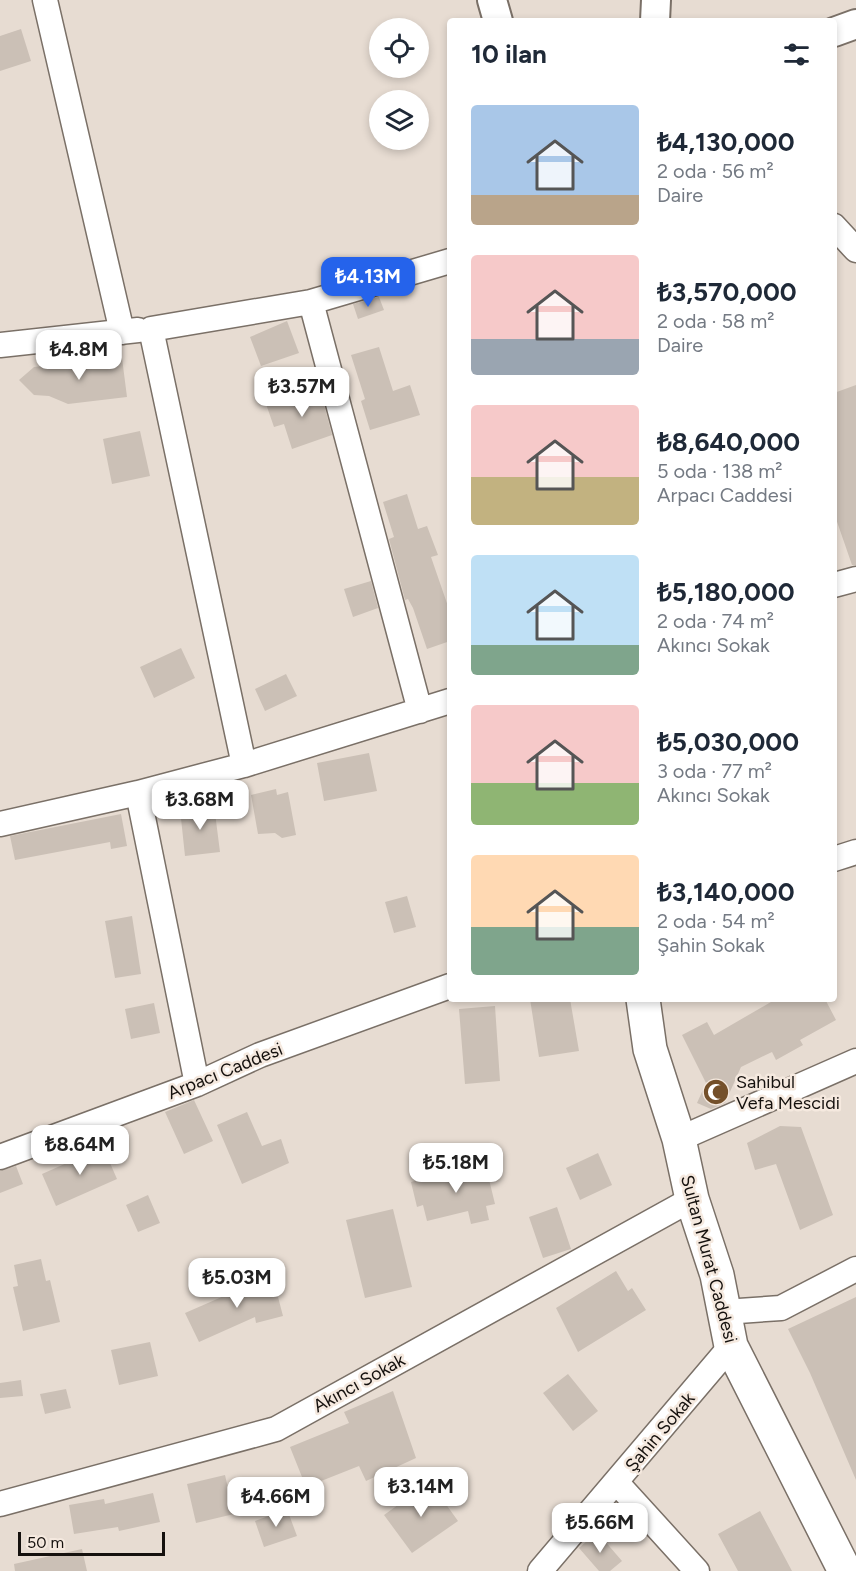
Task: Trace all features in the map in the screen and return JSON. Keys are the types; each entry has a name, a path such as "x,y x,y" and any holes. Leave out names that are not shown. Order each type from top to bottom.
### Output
{"main road":[{"name":"Sultan Murat Caddesi","path":"643,1002 650,1049 679,1139 692,1199 717,1275 731,1346 845,1571"}],"street":[{"path":"45,0 122,332"},
{"path":"492,0 497,18"},
{"path":"655,18 656,0"},
{"path":"837,31 856,24"},
{"path":"837,229 856,250"},
{"path":"0,345 151,329 311,302 447,262"},
{"path":"311,302 420,711"},
{"path":"151,329 244,765"},
{"path":"837,584 856,579"},
{"path":"0,824 138,793 244,765 447,702"},
{"path":"138,793 197,1084"},
{"path":"837,858 856,852"},
{"name":"Arpacı Caddesi","path":"0,1157 197,1084 260,1055 447,987"},
{"path":"679,1139 856,1061"},
{"name":"Akıncı Sokak","path":"0,1504 276,1429 692,1199"},
{"path":"724,1312 781,1308 856,1269"},
{"name":"Şahin Sokak","path":"540,1571 731,1346"},
{"path":"617,1483 697,1571"}],"building":[{"path":"21,29 31,61 0,71 0,36"},
{"path":"379,297 384,310 358,319 353,304"},
{"path":"287,321 299,353 261,366 250,337"},
{"path":"379,347 393,391 410,385 420,415 370,430 361,401 365,399 351,355"},
{"path":"122,358 127,397 68,404 49,396 34,395 19,380 34,367"},
{"path":"856,385 856,565 852,565 837,522 837,392"},
{"path":"320,389 332,435 292,449 284,424 274,427 266,404 281,399 282,402"},
{"path":"140,431 150,476 112,484 103,439"},
{"path":"407,494 418,529 427,526 438,555 431,557 447,603 447,642 427,649 413,608 408,599 405,600 389,539 394,537 383,502"},
{"path":"371,581 378,608 353,617 344,589"},
{"path":"181,648 195,678 154,698 140,667"},
{"path":"286,674 297,696 265,711 255,689"},
{"path":"369,753 377,791 324,801 317,763"},
{"path":"276,789 277,795 288,792 296,835 282,838 275,833 258,834 251,795"},
{"path":"214,805 220,852 185,856 180,809"},
{"path":"121,814 127,846 111,849 110,842 15,860 10,836"},
{"path":"407,896 416,927 394,933 385,902"},
{"path":"132,916 141,974 115,978 105,921"},
{"path":"530,1002 571,1002 579,1051 539,1057"},
{"path":"771,1002 827,1002 836,1020 800,1040 803,1045 776,1060 772,1052 741,1067 725,1103 711,1109 697,1103 706,1083 682,1035 707,1022 714,1035"},
{"path":"154,1003 160,1033 131,1039 125,1009"},
{"path":"495,1006 500,1081 465,1084 459,1009"},
{"path":"194,1100 213,1141 184,1154 165,1112"},
{"path":"247,1112 262,1146 281,1139 289,1163 242,1184 217,1125"},
{"path":"780,1126 801,1127 833,1215 800,1230 776,1164 755,1170 747,1143"},
{"path":"103,1147 117,1179 56,1206 42,1174"},
{"path":"598,1153 612,1185 580,1200 566,1168"},
{"path":"485,1163 495,1204 486,1206 489,1220 471,1224 468,1211 427,1221 423,1205 417,1207 411,1182"},
{"path":"16,1166 23,1184 0,1193 0,1171"},
{"path":"148,1195 160,1223 138,1232 126,1205"},
{"path":"557,1207 571,1249 543,1258 529,1217"},
{"path":"393,1209 412,1287 365,1298 346,1220"},
{"path":"41,1259 46,1281 50,1280 60,1322 23,1331 13,1287 18,1286 14,1265"},
{"path":"616,1271 628,1291 632,1288 646,1310 578,1352 556,1308"},
{"path":"272,1274 283,1316 256,1323 255,1317 199,1342 185,1313 247,1286 246,1281"},
{"path":"856,1297 856,1480 810,1373 788,1329"},
{"path":"150,1342 158,1376 119,1385 111,1350"},
{"path":"568,1374 598,1411 573,1431 543,1393"},
{"path":"21,1380 23,1396 0,1398 0,1383"},
{"path":"66,1389 71,1408 45,1414 40,1394"},
{"path":"393,1391 416,1458 366,1481 359,1466 306,1487 290,1447 349,1423 344,1412"},
{"path":"225,1475 234,1514 196,1523 187,1484"},
{"path":"430,1482 458,1521 412,1553 384,1515"},
{"path":"153,1493 160,1522 119,1531 118,1527 74,1534 69,1505 104,1499 105,1504"},
{"path":"287,1509 297,1536 264,1547 255,1521"},
{"path":"760,1511 792,1571 738,1571 718,1534"},
{"path":"597,1532 622,1561 610,1571 599,1571 579,1548"},
{"path":"82,1549 87,1571 15,1571 14,1564"}],"place":[{"name":"Sahibul Vefa Mescidi","path":"716,1092"}]}
